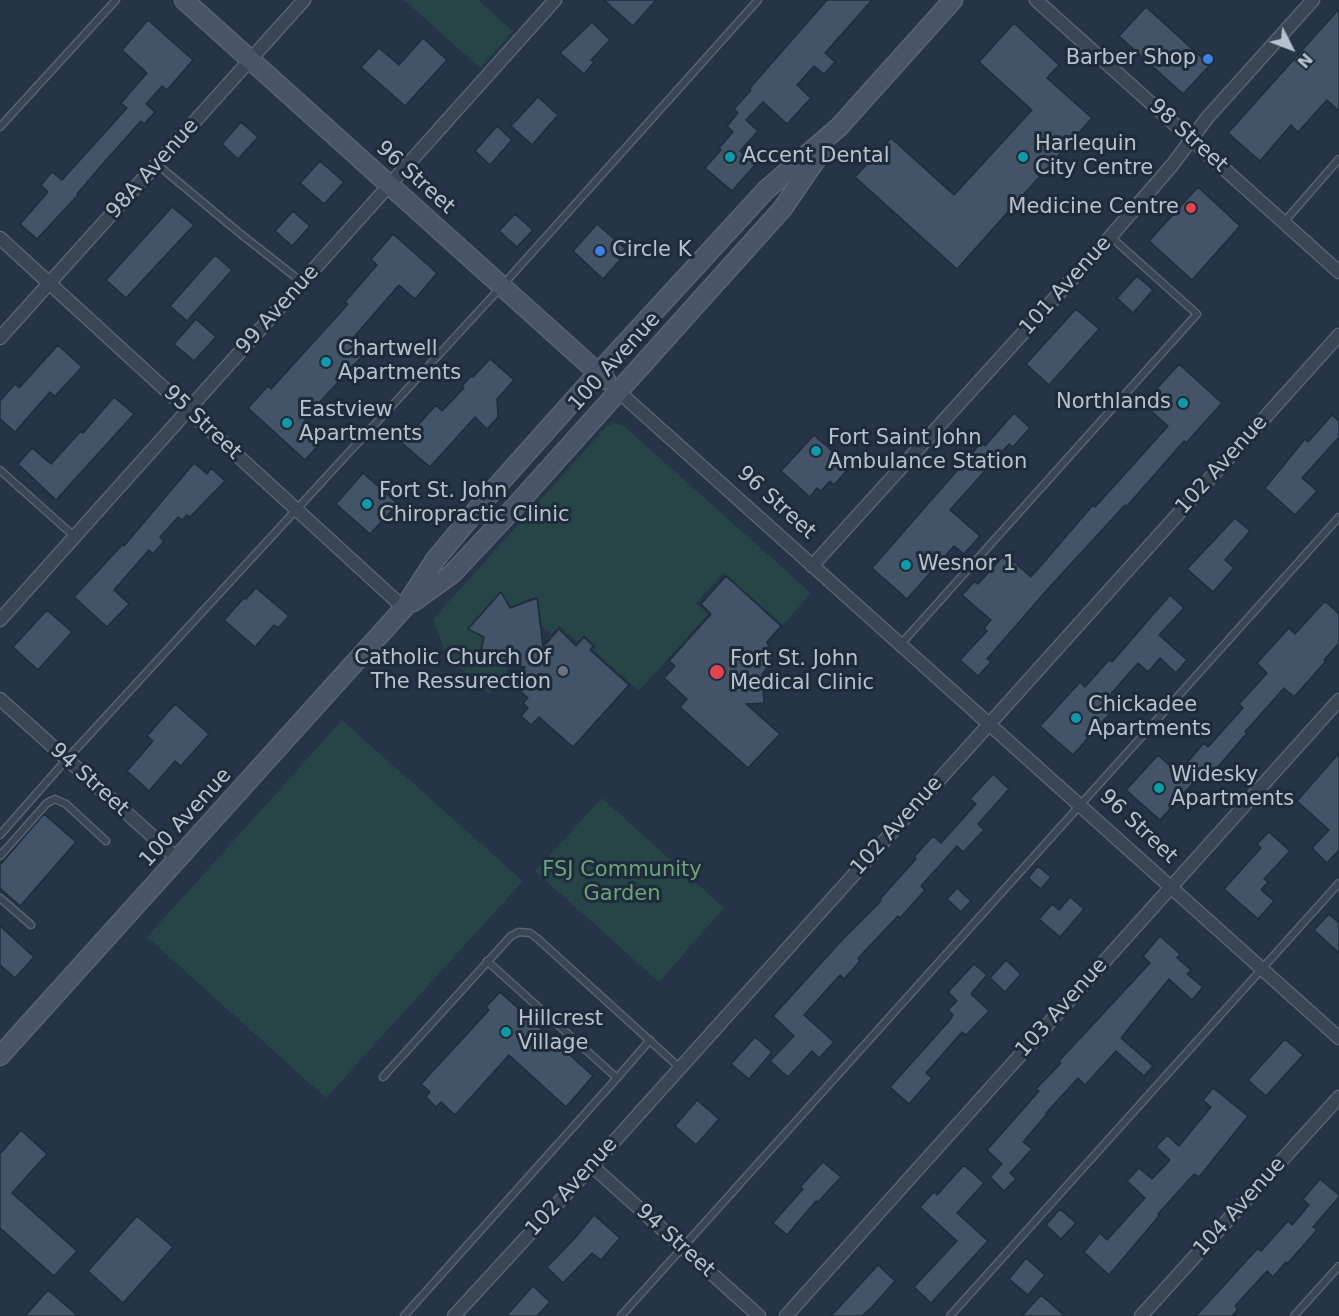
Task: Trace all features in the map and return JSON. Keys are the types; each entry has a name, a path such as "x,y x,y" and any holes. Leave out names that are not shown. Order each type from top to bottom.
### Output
{"main road":[{"name":"96 Street","path":"183,0 619,392"},
{"name":"100 Avenue","path":"404,608 452,574 619,392 783,208 839,127 953,0"},
{"name":"100 Avenue","path":"0,1056 404,608 435,560 489,495 598,374 766,190 839,127"}],"street":[{"name":"98A Avenue","path":"0,338 304,0"},
{"name":"99 Avenue","path":"0,620 555,0"},
{"name":"98 Street","path":"1036,0 1339,272"},
{"name":"101 Avenue","path":"812,566 1111,236 1173,164 1208,118 1313,0"},
{"name":"95 Street","path":"0,238 404,608"},
{"name":"102 Avenue","path":"454,1316 592,1166 1339,335"},
{"name":"96 Street","path":"619,392 1339,1038"},
{"name":"94 Street","path":"0,699 179,860"},
{"name":"103 Avenue","path":"786,1316 1339,700"},
{"name":"104 Avenue","path":"1141,1316 1339,1097"},
{"name":"94 Street","path":"592,1166 759,1316"}],"lane":[{"path":"0,127 116,0"},
{"path":"0,835 66,760 502,286 758,0"},
{"path":"1284,222 1339,159"},
{"path":"158,165 303,283"},
{"path":"901,644 1197,314 1111,236"},
{"path":"0,470 75,537"},
{"path":"621,1316 1339,517"},
{"path":"0,856 47,803 55,799 66,804 106,841"},
{"path":"950,1316 1339,883"},
{"path":"0,898 31,925"},
{"path":"383,1077 487,961 511,936 519,932 530,933 680,1068"},
{"path":"487,961 617,1078"},
{"path":"404,1316 650,1040"},
{"path":"1294,1316 1339,1266"}],"green space":[{"path":"404,0 478,0 513,31 480,68"},
{"path":"616,423 624,426 811,593 783,625 724,573 696,603 708,614 639,691 593,650 596,646 584,635 577,642 559,626 551,634 542,626 538,597 511,607 501,591 467,629 483,637 477,665 507,667 507,674 489,694 446,655 433,619 607,426"},
{"path":"342,720 523,881 326,1098 147,937"},
{"name":"FSJ Community Garden","path":"602,798 724,908 659,982 535,871"}],"building":[{"path":"604,0 656,0 633,26"},
{"path":"827,0 872,0 825,53 835,62 824,74 814,66 797,85 811,98 787,124 763,102 746,120 758,131 740,151 755,165 732,191 705,168 733,132 727,126 738,113 734,109"},
{"path":"1146,7 1210,65 1183,94 1119,36"},
{"path":"1339,9 1339,111 1327,100 1298,132 1291,125 1260,161 1228,133"},
{"path":"148,20 193,60 167,90 162,86 146,104 155,112 144,124 141,121 37,239 20,224 48,192 41,185 52,172 62,180 127,108 121,103 147,73 122,50"},
{"path":"592,22 610,40 591,60 594,62 584,74 560,53"},
{"name":"Harlequin City Centre","path":"1014,23 1059,65 1047,78 1092,118 957,269 855,177 891,138 954,195 1032,110 979,62"},
{"path":"423,38 447,60 405,106 361,67 379,48 399,65"},
{"path":"538,97 558,115 532,145 511,126"},
{"path":"241,122 258,137 238,159 222,144"},
{"path":"497,126 512,140 490,165 475,151"},
{"path":"320,161 344,182 324,204 300,183"},
{"path":"1198,187 1240,226 1192,280 1149,241"},
{"path":"172,207 194,225 126,298 106,280"},
{"path":"293,211 310,226 292,246 275,231"},
{"path":"515,214 533,230 517,247 499,231"},
{"name":"Circle K","path":"597,224 628,251 603,279 573,251"},
{"path":"393,234 437,273 415,299 399,285 353,338 367,351 304,419 325,438 305,460 248,408 268,386 271,389 348,304 345,302 377,265 371,259"},
{"path":"215,255 232,270 187,321 170,306"},
{"path":"1137,276 1153,290 1133,313 1117,298"},
{"path":"1076,309 1099,329 1049,385 1026,364"},
{"path":"196,319 216,337 194,361 174,344"},
{"path":"58,345 82,367 55,396 50,392 15,432 0,419 0,401 15,384 19,388"},
{"path":"490,359 514,380 497,399 498,417 487,429 475,417 430,467 402,443 436,405 442,411 464,388 462,386 471,376 473,377"},
{"path":"1179,364 1222,403 1046,591 987,659 991,662 978,676 960,660 987,631 984,628 991,620 962,595 975,581 978,584 1005,554 1031,577 1093,505 1095,507 1168,426 1143,404"},
{"path":"114,397 134,414 56,500 18,464 32,448 51,464 81,431 83,433"},
{"path":"1014,413 1030,428 1013,447 1009,444 950,510 980,536 964,554 954,546 907,599 872,568 981,443 985,446"},
{"path":"1332,415 1339,421 1339,437 1302,478 1317,491 1295,515 1265,488 1305,439 1308,442"},
{"name":"Fort Saint John Ambulance Station","path":"814,435 850,467 834,485 830,481 821,491 817,488 810,497 781,471"},
{"path":"194,463 207,474 211,468 225,481 190,517 187,515 182,520 178,517 160,537 164,541 153,554 149,550 114,590 129,604 107,627 74,597 123,544 124,546"},
{"name":"Fort St. John Chiropractic Clinic","path":"363,473 398,504 370,534 336,504"},
{"path":"1235,518 1250,531 1225,560 1234,568 1213,592 1187,569"},
{"name":"Fort St. John Medical Clinic","path":"726,576 781,626 767,642 772,657 769,666 762,674 764,703 746,704 780,734 748,768 680,707 687,699 664,678 675,666 669,661 711,614 701,604"},
{"path":"256,588 289,616 278,628 274,625 255,647 224,620"},
{"name":"Catholic Church Of The Ressurection","path":"501,592 510,608 537,598 543,647 559,629 576,646 584,637 593,646 590,650 629,685 573,747 539,717 531,725 521,716 528,708 523,703 528,698 511,683 525,667 478,664 484,637 468,629"},
{"path":"1170,595 1184,608 1159,635 1187,660 1176,673 1160,658 1148,672 1138,663 1103,703 1112,711 1073,755 1040,726 1080,682 1085,687 1109,660 1112,662"},
{"path":"1325,601 1339,614 1339,643 1294,697 1284,688 1210,776 1204,771 1160,820 1126,790 1158,755 1178,773 1204,743 1208,747 1243,708 1239,704 1267,673 1257,663 1289,628 1295,634"},
{"path":"47,610 72,632 38,670 13,647"},
{"path":"175,704 209,734 181,766 175,761 149,791 127,771 153,741 147,736"},
{"path":"1339,753 1339,850 1327,863 1312,848 1329,830 1297,801"},
{"path":"993,774 1009,789 978,824 984,830 963,852 957,846 921,886 925,890 900,918 898,916 858,958 860,961 844,979 840,975 804,1015 834,1042 819,1058 812,1051 788,1077 770,1061 794,1036 773,1016 881,901 880,899 933,836 941,843 976,804 970,799"},
{"path":"44,814 76,842 20,906 0,888 0,865"},
{"path":"1269,832 1290,851 1264,879 1268,882 1261,890 1274,901 1258,919 1224,889 1261,848 1257,844"},
{"path":"1038,866 1051,877 1041,889 1028,878"},
{"path":"957,888 971,901 961,912 947,899"},
{"path":"1070,897 1084,909 1060,937 1039,919 1052,904 1059,910"},
{"path":"1329,914 1339,923 1339,953 1314,930"},
{"path":"0,926 34,957 15,978 0,965"},
{"path":"1160,936 1180,954 1177,958 1191,970 1187,974 1203,987 1192,1000 1169,979 1121,1038 1153,1066 1144,1076 1116,1051 1085,1085 1078,1078 1023,1142 1032,1149 1010,1173 1016,1179 1004,1191 990,1177 1002,1164 987,1150 1039,1091 1036,1089 1061,1063 1059,1061 1150,963 1143,956"},
{"path":"1006,960 1021,974 1005,992 990,978"},
{"path":"974,964 987,975 971,994 989,1011 966,1035 962,1032 926,1073 932,1078 909,1104 890,1087 950,1020 953,1015 948,1010 957,1001 948,992"},
{"name":"Hillcrest Village","path":"500,992 593,1076 566,1107 509,1055 455,1115 441,1102 436,1107 426,1097 430,1092 421,1084 489,1010 486,1007"},
{"path":"755,1037 772,1052 749,1079 731,1064"},
{"path":"1285,1039 1303,1055 1266,1096 1248,1080"},
{"path":"1213,1088 1248,1116 1199,1177 1194,1174 1158,1214 1159,1216 1109,1275 1084,1252 1100,1233 1107,1240 1145,1198 1127,1181 1139,1168 1152,1179 1170,1160 1156,1147 1167,1135 1179,1146 1211,1107 1203,1100"},
{"path":"697,1100 719,1119 696,1145 675,1126"},
{"path":"21,1130 47,1154 12,1193 77,1251 54,1276 0,1228 0,1154"},
{"path":"823,1162 841,1177 818,1202 816,1201 787,1235 773,1223 803,1189 800,1187"},
{"path":"964,1165 984,1183 957,1213 988,1241 931,1303 914,1287 957,1241 920,1207 934,1192 937,1195"},
{"path":"1320,1179 1339,1197 1313,1227 1317,1230 1287,1264 1286,1262 1273,1277 1267,1271 1235,1306 1238,1309 1232,1316 1196,1316 1258,1248 1261,1251 1288,1221 1292,1225 1309,1205 1303,1199"},
{"path":"1060,1209 1076,1223 1061,1239 1046,1225"},
{"path":"594,1215 620,1238 601,1260 592,1253 563,1283 547,1267"},
{"path":"137,1216 173,1247 123,1303 88,1271"},
{"path":"1026,1258 1045,1275 1028,1295 1009,1279"},
{"path":"878,1265 895,1281 872,1307 862,1316 831,1316"},
{"path":"533,1286 550,1302 537,1316 506,1316"},
{"path":"48,1290 78,1316 25,1316"},
{"path":"1041,1295 1065,1316 1022,1316"}],"place":[{"name":"Barber Shop","path":"1208,59"},
{"name":"Accent Dental","path":"730,157"},
{"name":"Harlequin City Centre","path":"1023,157"},
{"name":"Medicine Centre","path":"1191,208"},
{"name":"Circle K","path":"600,251"},
{"name":"Chartwell Apartments","path":"326,362"},
{"name":"Northlands","path":"1183,403"},
{"name":"Eastview Apartments","path":"287,423"},
{"name":"Fort Saint John Ambulance Station","path":"816,451"},
{"name":"Fort St. John Chiropractic Clinic","path":"367,504"},
{"name":"Wesnor 1","path":"906,565"},
{"name":"Catholic Church Of The Ressurection","path":"563,671"},
{"name":"Fort St. John Medical Clinic","path":"717,672"},
{"name":"Chickadee Apartments","path":"1076,718"},
{"name":"Widesky Apartments","path":"1159,788"},
{"name":"Hillcrest Village","path":"506,1032"}]}
